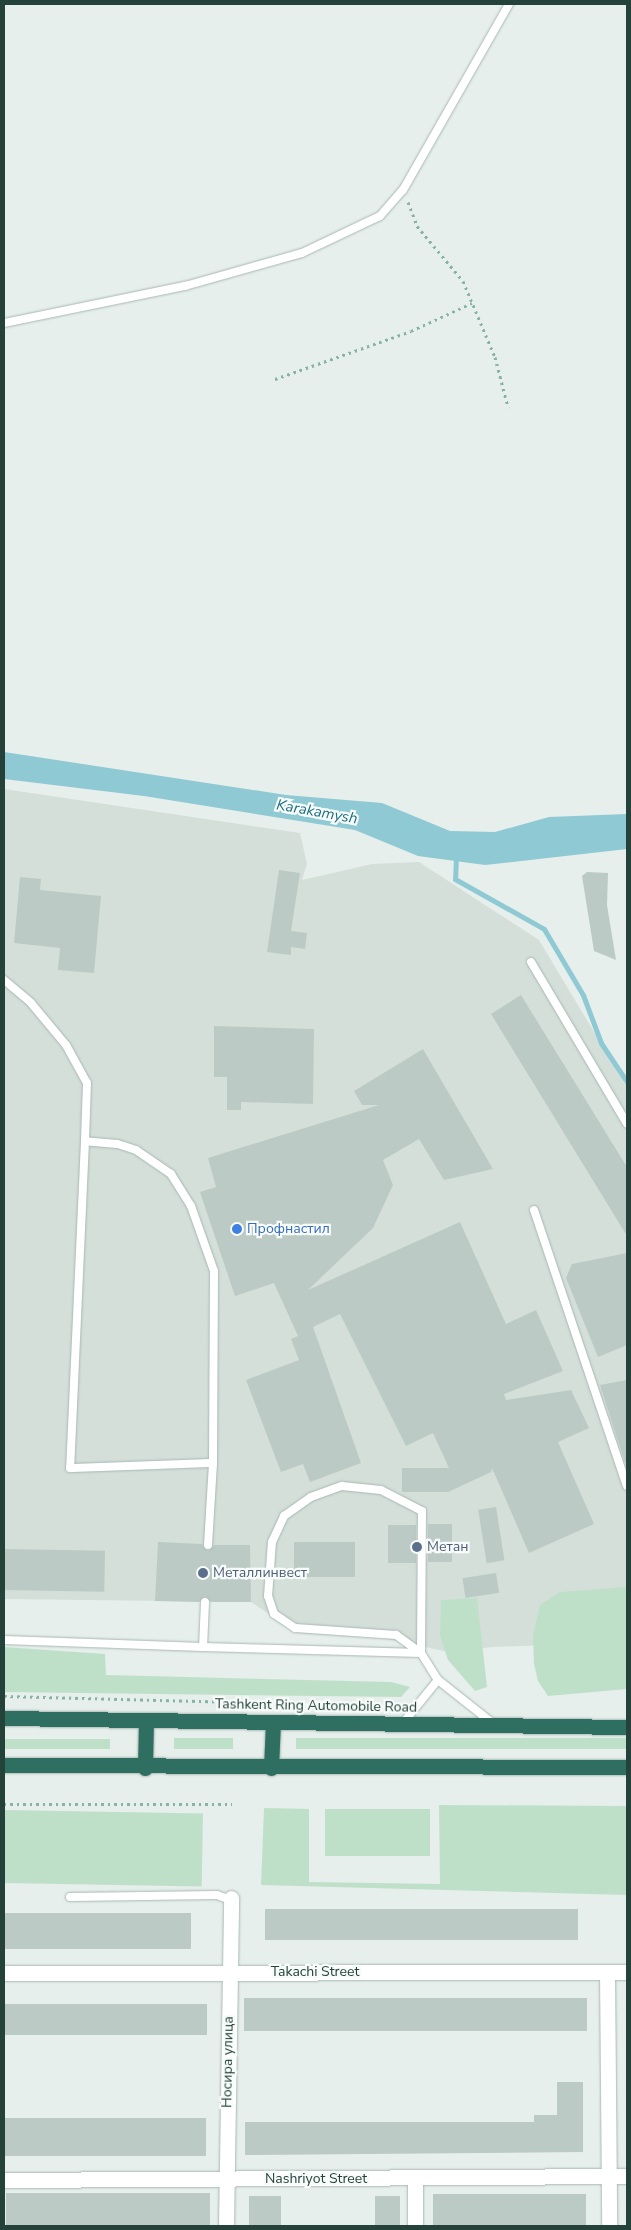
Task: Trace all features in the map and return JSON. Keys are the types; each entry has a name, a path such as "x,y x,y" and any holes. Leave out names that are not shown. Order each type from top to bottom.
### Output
{"highway":[{"name":"Tashkent Ring Automobile Road","path":"4,1718 627,1727"},
{"path":"145,1768 146,1720"},
{"path":"271,1768 272,1722"},
{"path":"4,1765 145,1768 627,1767"}],"street":[{"name":"Носира улица","path":"226,2226 231,1899"},
{"path":"607,1972 609,2226"},
{"name":"Takachi Street","path":"4,1973 627,1972"},
{"name":"Nashriyot Street","path":"4,2180 415,2179 627,2176"},
{"path":"415,2179 415,2226"}],"lane":[{"path":"4,323 185,286 302,253 380,216 403,190 509,4"},
{"path":"531,962 627,1124"},
{"path":"4,980 31,1003 66,1045 87,1083 70,1468 213,1463"},
{"path":"85,1141 117,1144 136,1150 171,1174 191,1206 214,1271 213,1463 208,1545"},
{"path":"534,1210 627,1486"},
{"path":"421,1653 422,1511 381,1490 342,1486 311,1497 284,1516 272,1542 268,1596 274,1614 294,1628 396,1635 421,1653 438,1680 495,1725"},
{"path":"203,1647 205,1602"},
{"path":"4,1640 421,1653"},
{"path":"403,1724 438,1680"},
{"path":"70,1897 217,1895 231,1899"}],"path":[{"path":"403,190 417,226 463,281 495,357 508,406"},
{"path":"275,379 411,331 472,303"},
{"path":"4,1696 348,1705"},
{"path":"4,1804 232,1804"}],"shaded area":[{"name":"Металлинвест","path":"4,789 300,833 307,864 302,880 372,864 419,862 539,940 627,1087 627,1642 492,1647 449,1652 382,1638 297,1633 251,1602 4,1599"}],"green space":[{"path":"627,1587 627,1689 548,1696 538,1681 534,1664 533,1635 540,1605 560,1592"},
{"path":"477,1598 487,1687 475,1691 448,1660 440,1636 441,1600"},
{"path":"4,1647 105,1654 106,1675 391,1682 410,1687 401,1697 4,1692"},
{"path":"174,1738 233,1738 233,1749 174,1749"},
{"path":"296,1738 627,1738 627,1749 296,1749"},
{"path":"4,1739 110,1739 110,1749 4,1749"},
{"path":"439,1805 627,1806 627,1895 261,1885 264,1808 309,1809 309,1882 440,1884"},
{"path":"325,1809 430,1809 430,1856 325,1856"},
{"path":"4,1810 203,1813 202,1886 4,1883"}],"water":[{"name":"Karakamysh","path":"4,752 286,795 382,803 450,831 495,832 549,817 627,814 627,849 485,865 418,856 355,830 144,796 4,779"}],"building":[{"path":"279,870 300,873 291,931 307,933 305,949 291,947 291,955 267,952"},
{"path":"587,872 608,873 607,905 616,960 594,951 582,876"},
{"path":"20,877 41,879 40,890 101,896 94,973 58,970 60,948 14,943"},
{"path":"521,995 627,1167 627,1236 491,1014"},
{"path":"214,1026 314,1029 313,1104 241,1102 241,1110 227,1110 227,1077 214,1077"},
{"path":"423,1049 493,1169 444,1180 419,1139 383,1160 393,1185 373,1228 308,1290 460,1222 506,1324 536,1310 563,1371 504,1394 506,1400 571,1390 589,1428 558,1442 594,1524 529,1553 492,1468 491,1472 448,1492 402,1492 402,1468 449,1468 433,1433 406,1446 340,1314 313,1327 361,1463 310,1482 303,1464 281,1472 246,1380 299,1360 291,1339 298,1336 274,1283 235,1296 200,1192 216,1187 208,1158 379,1105 362,1105 354,1091"},
{"path":"627,1253 627,1345 598,1357 566,1278 572,1264"},
{"path":"627,1380 627,1462 625,1462 600,1385"},
{"path":"496,1507 504,1560 487,1563 478,1510"},
{"path":"428,1524 452,1524 452,1562 428,1562"},
{"path":"388,1525 416,1525 416,1563 388,1563"},
{"name":"Металлинвест","path":"158,1542 202,1544 208,1551 214,1545 250,1545 251,1602 211,1602 205,1596 199,1602 155,1601"},
{"path":"294,1542 355,1542 355,1577 294,1577"},
{"path":"4,1549 105,1551 104,1592 4,1590"},
{"path":"496,1573 499,1593 466,1598 462,1578"},
{"path":"265,1909 578,1909 578,1940 265,1940"},
{"path":"4,1913 191,1913 191,1949 4,1949"},
{"path":"244,1998 587,1998 587,2031 244,2031"},
{"path":"4,2004 207,2004 207,2035 4,2035"},
{"path":"557,2082 583,2082 583,2152 245,2155 245,2122 534,2122 534,2115 557,2115"},
{"path":"4,2118 206,2118 206,2156 4,2156"},
{"path":"6,2193 210,2193 210,2226 6,2226"},
{"path":"433,2194 586,2194 586,2226 433,2226"},
{"path":"249,2196 281,2196 281,2226 249,2226"},
{"path":"375,2196 400,2196 400,2226 375,2226"}],"waterway":[{"path":"456,855 455,879 544,929 583,995 601,1043 627,1082"}],"place":[{"name":"Профнастил","path":"237,1229"},
{"name":"Метан","path":"417,1547"},
{"name":"Металлинвест","path":"203,1573"}]}
